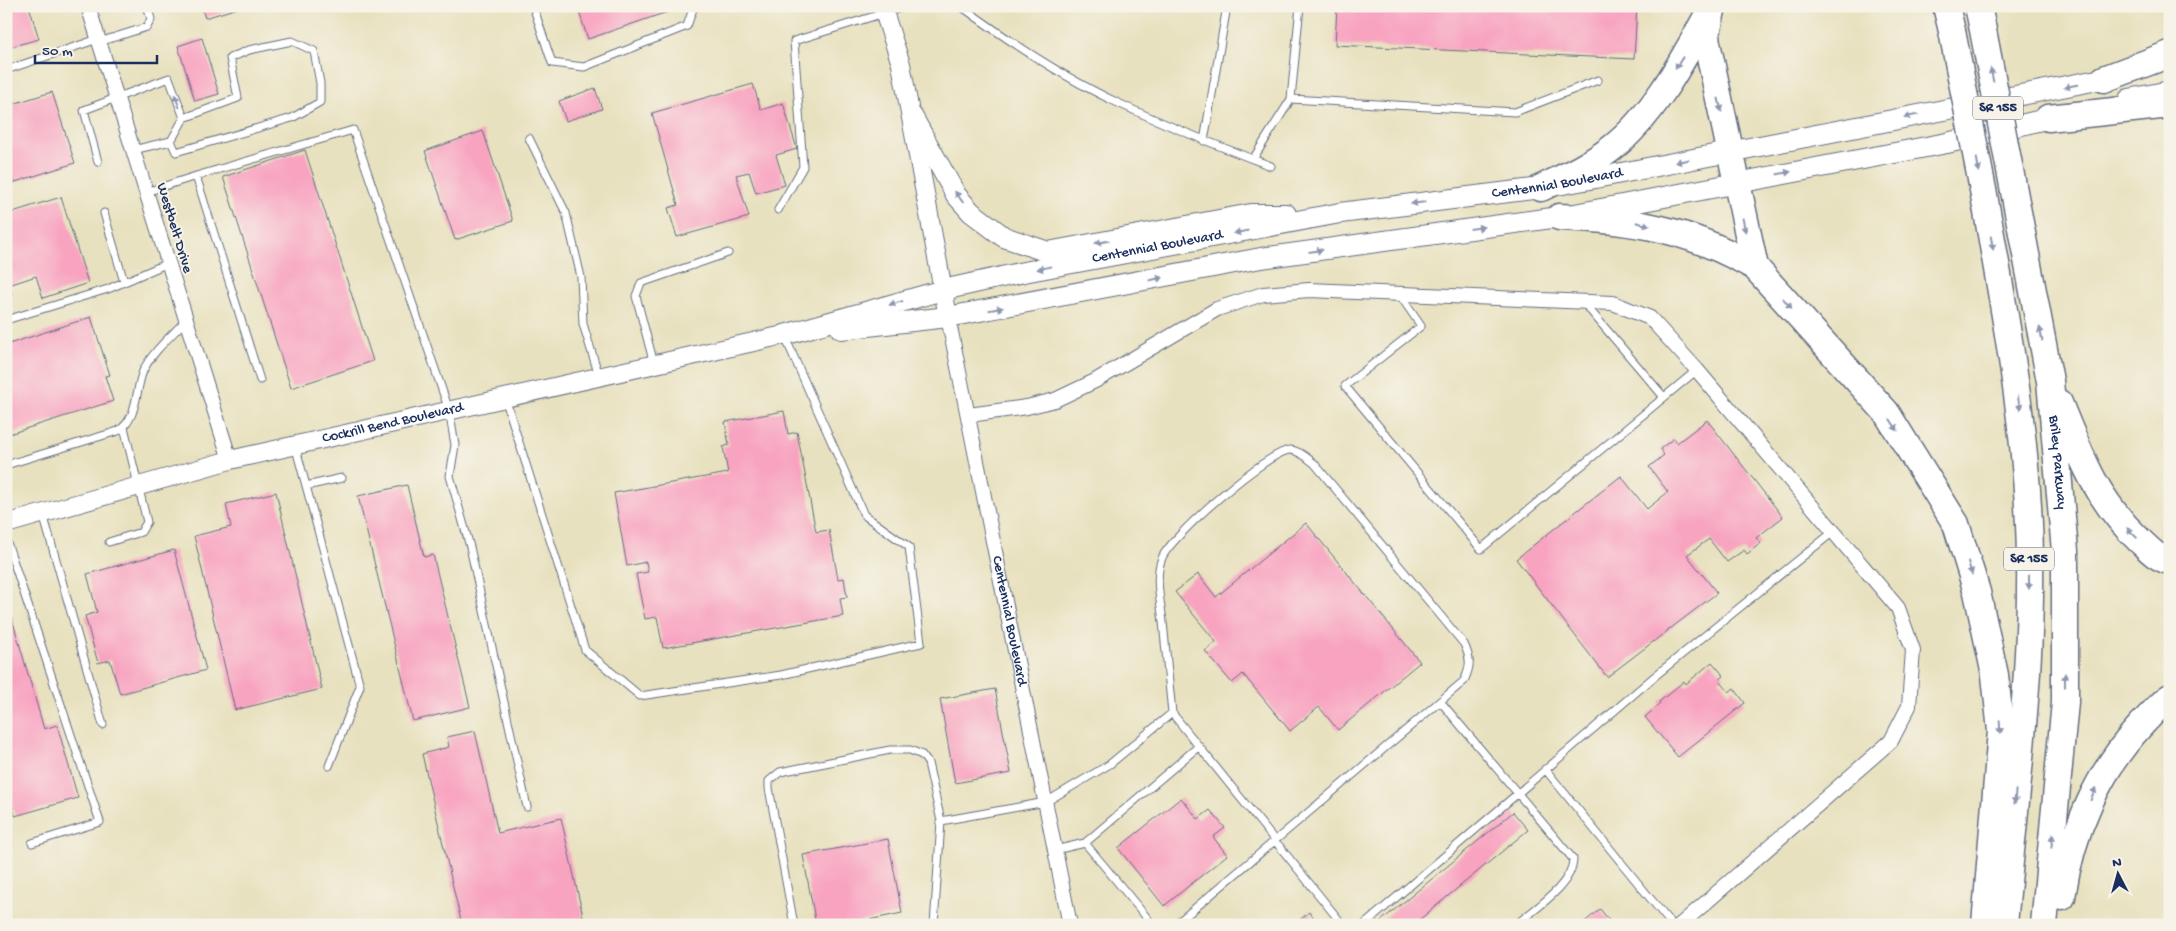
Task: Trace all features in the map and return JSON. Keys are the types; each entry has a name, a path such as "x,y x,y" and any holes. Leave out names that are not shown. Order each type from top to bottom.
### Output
{"highway":[{"path":"1713,6 1706,38 1754,267"},
{"path":"1541,188 1581,170 1605,153 1644,116 1713,6"},
{"name":"Briley Parkway","path":"1980,16 2050,382 2065,551 2065,692 2044,925"},
{"name":"Briley Parkway","path":"1949,19 1984,194 2020,409 2028,507 2029,645 2004,925"},
{"path":"2104,79 2170,54"},
{"path":"2048,118 2170,104"},
{"path":"1559,217 1638,222 1701,240 1732,254 1754,267 1886,412 1956,524 1977,592 1995,675 2001,731 1985,925"},
{"path":"2050,382 2088,474 2121,522 2159,559 2170,561"},
{"path":"2058,925 2066,868 2095,787 2125,742 2170,697"}],"main road":[{"name":"Centennial Boulevard","path":"784,335 943,290 1340,213 1541,188 2170,65"},
{"name":"Centennial Boulevard","path":"784,335 948,317 1261,258 1559,217 1947,143 2170,90"},
{"path":"912,116 956,195 971,212 986,226 1004,237 1048,252 1251,214 1340,213"}],"street":[{"name":"Westbelt Drive","path":"88,6 230,460"},
{"name":"Centennial Boulevard","path":"883,9 901,64 912,116 948,317 1070,925"},
{"path":"969,415 1027,407 1055,400 1095,381 1217,309 1238,300 1263,294 1308,290 1521,300 1582,300 1613,303 1650,318 1697,370 1898,608 1913,650 1909,706 1891,741 1680,925"},
{"name":"Cockrill Bend Boulevard","path":"6,524 230,460 784,335"}],"lane":[{"path":"6,70 72,46 98,41 147,27 151,20 147,6"},
{"path":"533,6 552,63 584,67 687,26 694,6"},
{"path":"778,210 803,167 794,41 883,9 907,6"},
{"path":"961,6 969,9 1021,49 1114,101 1204,141 1271,166"},
{"path":"1204,141 1227,6"},
{"path":"1253,159 1291,100 1300,6"},
{"path":"292,41 314,52 320,83 320,102 308,111 176,152 172,141 184,118 238,98 230,58 249,50 292,41"},
{"path":"98,162 84,110 169,78 184,118"},
{"path":"1291,100 1515,112 1598,80"},
{"path":"146,192 353,130 449,410 455,445 450,476 470,547 527,807"},
{"path":"530,138 566,213 581,277 583,324 599,376"},
{"path":"134,150 172,141"},
{"path":"196,176 260,380"},
{"path":"104,213 124,282"},
{"path":"654,364 636,296 641,283 728,253"},
{"path":"6,320 108,289 168,263"},
{"path":"1399,294 1421,326 1345,386 1481,549 1558,488 1663,396 1697,370"},
{"path":"1582,300 1663,396"},
{"path":"6,465 124,427 133,412 144,369 154,354 186,320"},
{"path":"505,398 585,650 640,696 781,675 922,643 909,547 864,515 784,335"},
{"path":"108,542 141,532 145,529 147,522 124,427"},
{"path":"295,445 360,686 329,766"},
{"path":"1175,925 1275,843 1464,681 1470,667 1464,644 1314,463 1302,453 1291,450 1271,457 1195,518 1171,542 1161,559 1159,582 1172,714 1275,843 1343,925"},
{"path":"306,486 342,478"},
{"path":"43,514 103,725"},
{"path":"1364,925 1655,676 1833,532"},
{"path":"6,540 9,555 100,822 32,843"},
{"path":"1440,701 1573,859 1573,868 1566,881 1516,925"},
{"path":"941,821 1046,802 1110,764 1172,714"},
{"path":"1055,850 1085,843 1199,746"},
{"path":"794,925 768,788 769,781 776,773 890,750 910,750 922,755 928,763 941,821 934,925"},
{"path":"1545,770 1672,925"},
{"path":"1085,843 1154,925"}],"building":[{"path":"6,6 29,6 39,39 6,48"},
{"path":"169,6 189,6 189,7 171,12"},
{"path":"201,6 241,6 241,7 205,18"},
{"path":"577,6 675,6 676,9 588,39"},
{"path":"1337,6 1637,6 1634,59 1335,45"},
{"path":"202,38 219,94 195,101 178,46"},
{"path":"753,84 761,110 783,103 797,149 776,155 785,185 756,193 749,172 736,175 749,217 677,237 668,208 678,205 652,113"},
{"path":"595,88 602,109 566,121 559,101"},
{"path":"52,92 75,163 6,185 6,106"},
{"path":"483,131 513,221 455,240 425,151"},
{"path":"305,150 373,361 291,388 223,177"},
{"path":"61,197 88,283 43,298 36,276 9,285 12,295 6,297 6,214"},
{"path":"91,317 110,375 105,376 113,401 6,435 6,345"},
{"path":"784,411 788,434 797,432 816,532 829,530 838,579 844,578 847,597 840,598 843,616 663,648 657,617 645,619 636,574 648,572 646,562 627,566 614,493 728,473 723,447 729,445 725,422"},
{"path":"1707,420 1783,517 1756,538 1761,543 1747,554 1744,550 1727,562 1709,539 1687,555 1717,593 1607,677 1516,559 1621,476 1647,509 1668,492 1649,467 1664,455 1660,449 1674,438 1677,443"},
{"path":"407,485 424,557 433,555 470,707 413,721 358,496"},
{"path":"276,492 322,689 235,710 194,536 231,527 226,504"},
{"path":"1306,523 1420,662 1338,730 1319,707 1290,731 1243,674 1232,683 1205,651 1216,642 1175,592 1198,574 1216,597"},
{"path":"174,550 206,670 120,694 110,660 98,663 85,616 97,612 87,574"},
{"path":"6,598 44,729 57,725 78,798 15,816 6,783"},
{"path":"1712,662 1724,676 1719,680 1729,692 1734,688 1745,703 1678,757 1645,717 1660,704 1659,702 1684,681 1686,684"},
{"path":"995,689 1011,773 955,783 940,699"},
{"path":"475,731 498,833 561,818 585,925 462,925 422,754 449,747 447,737"},
{"path":"1181,798 1198,819 1210,810 1225,828 1213,837 1227,855 1164,906 1118,848"},
{"path":"1513,812 1528,830 1413,925 1376,925"},
{"path":"888,839 902,913 845,925 816,925 803,855"},
{"path":"1600,909 1613,925 1581,925"},
{"path":"1309,912 1320,925 1294,925"}]}
